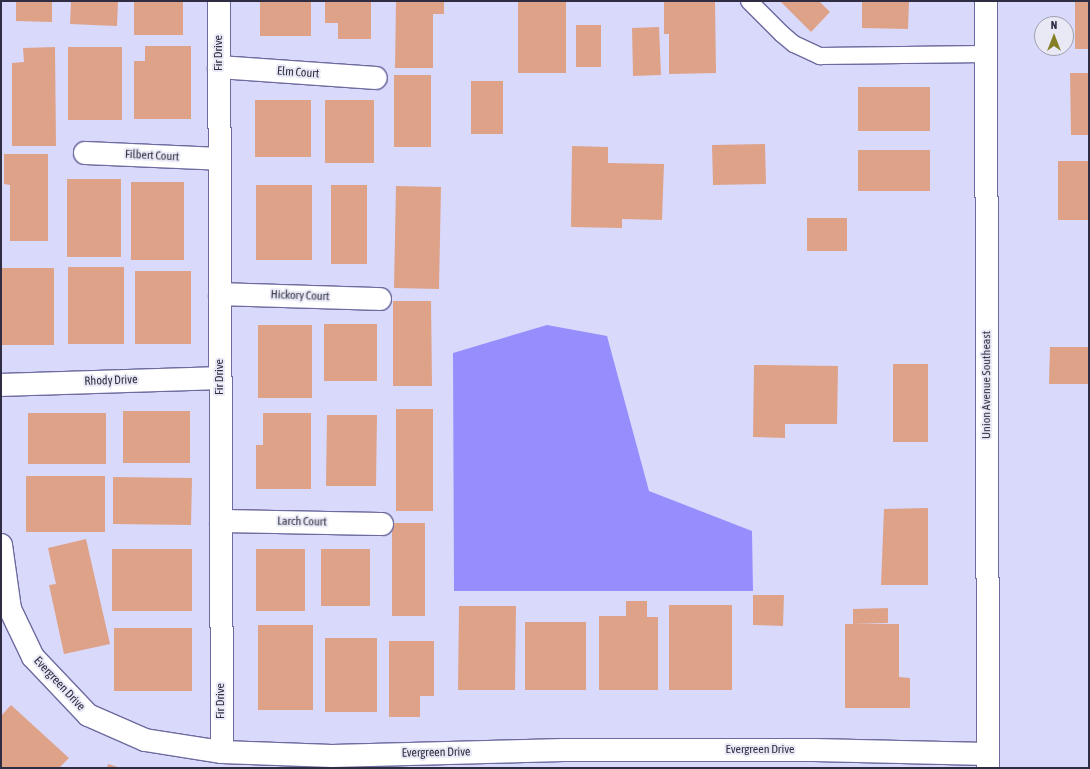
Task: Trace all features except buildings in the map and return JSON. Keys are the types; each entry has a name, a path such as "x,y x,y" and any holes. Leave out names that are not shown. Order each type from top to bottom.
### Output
{"street":[{"name":"Fir Drive","path":"219,1 222,752"},
{"name":"Union Avenue Southeast","path":"986,1 988,761"},
{"name":"Elm Court","path":"219,67 376,78"},
{"name":"Filbert Court","path":"85,153 220,159"},
{"name":"Hickory Court","path":"220,294 380,299"},
{"name":"Rhody Drive","path":"1,385 220,378"},
{"name":"Larch Court","path":"221,521 382,524"},
{"name":"Evergreen Drive","path":"1,545 10,609 33,657 88,715 145,740 222,752 332,762 564,759 988,761"}],"lane":[{"path":"749,1 794,44 820,56 986,54"}],"shaded area":[{"path":"547,325 607,336 649,491 752,531 753,591 454,591 453,353"}]}
